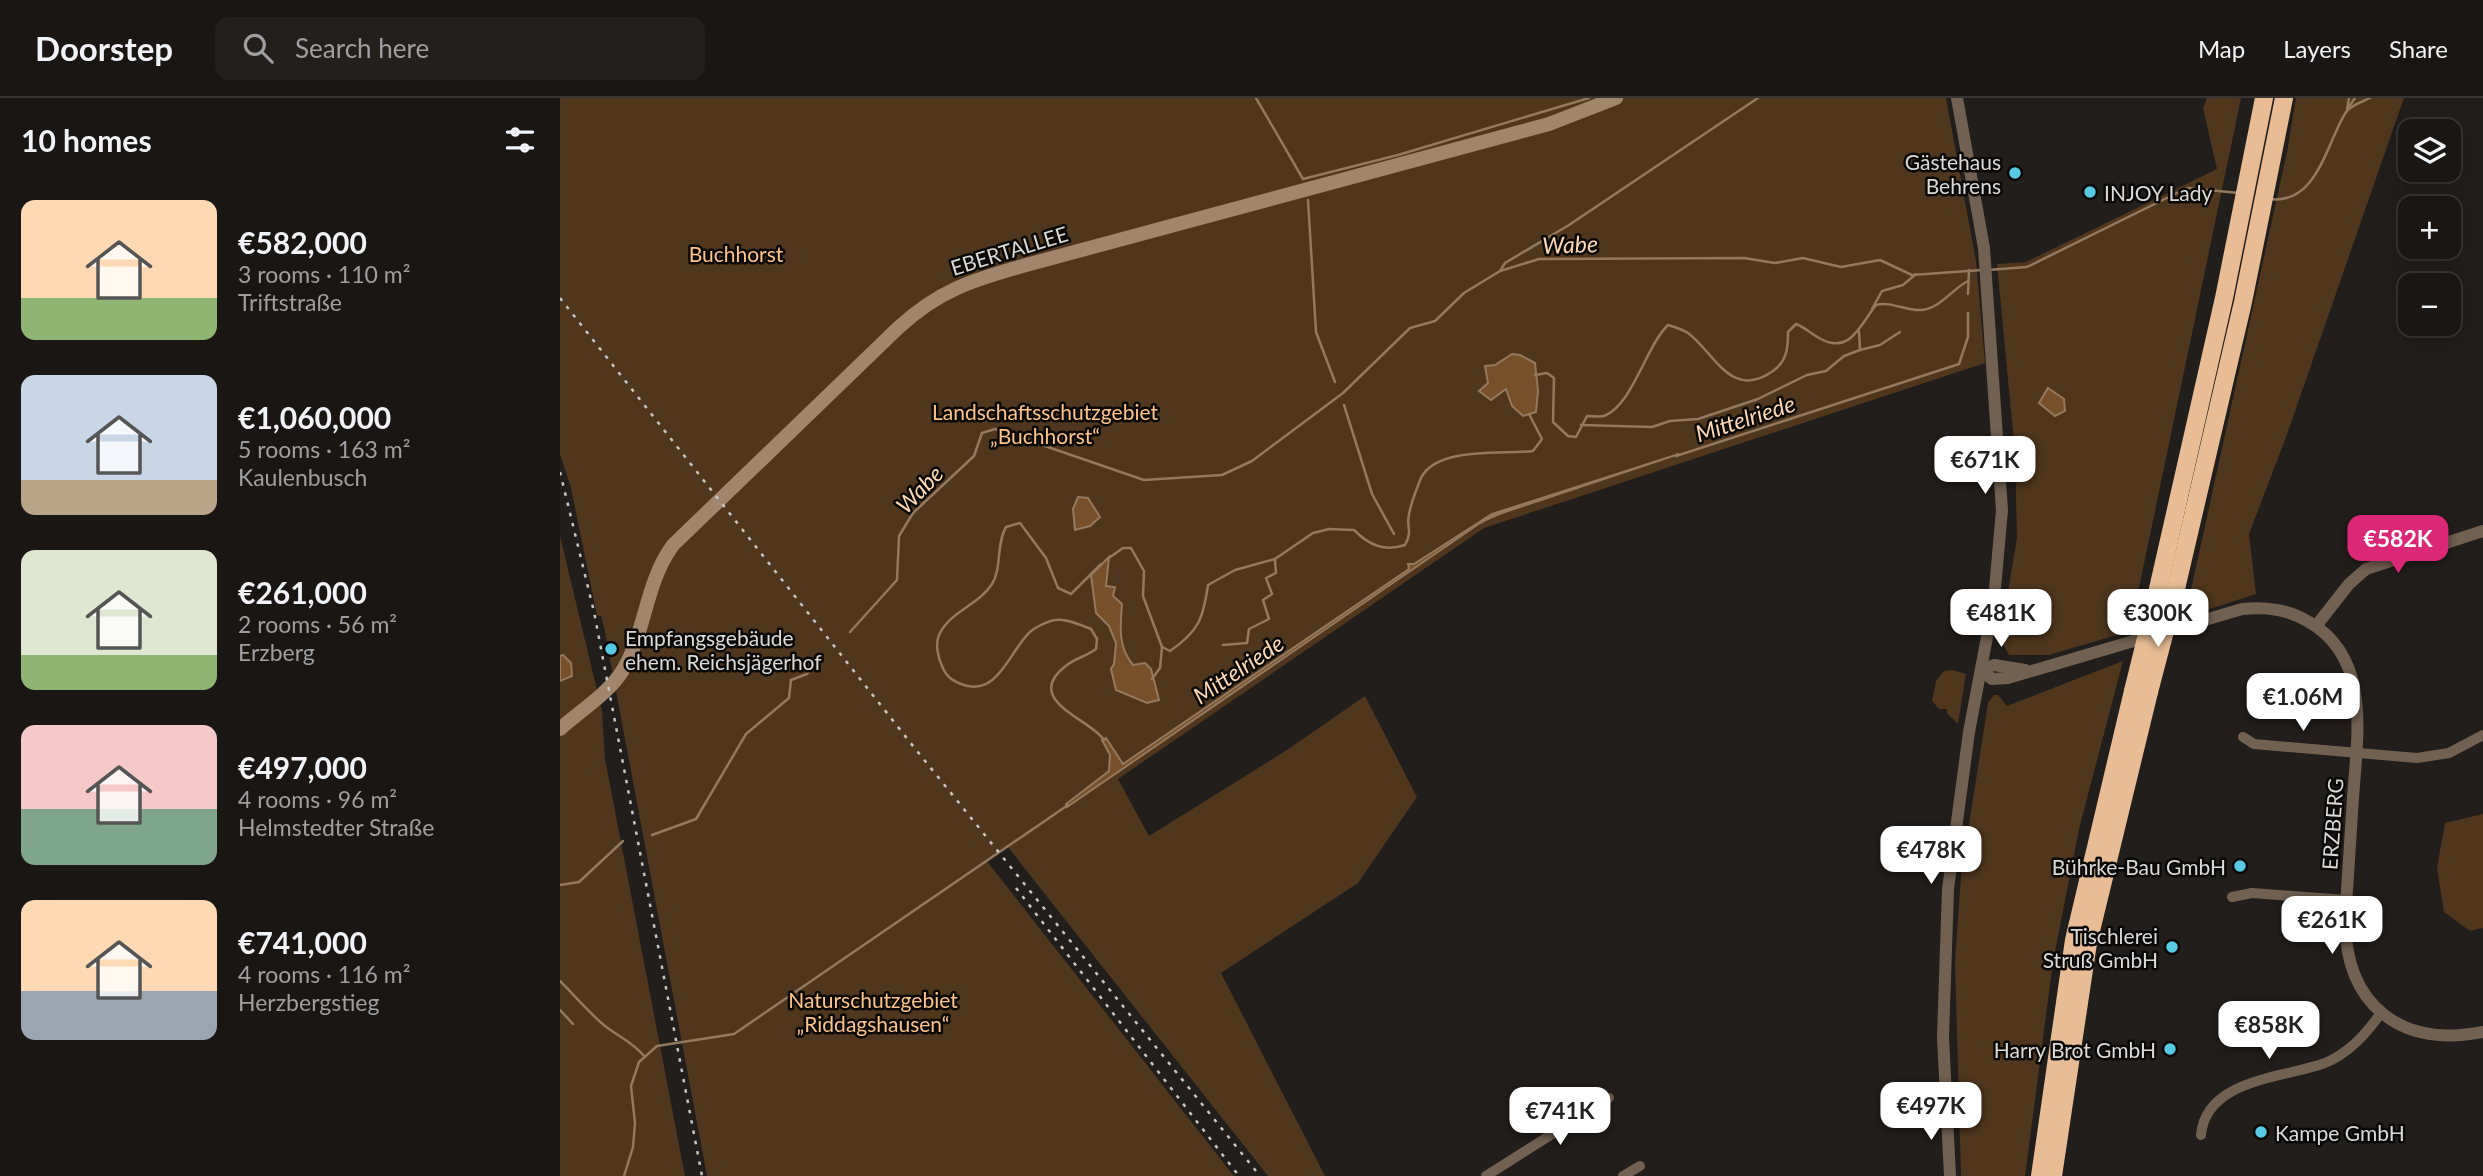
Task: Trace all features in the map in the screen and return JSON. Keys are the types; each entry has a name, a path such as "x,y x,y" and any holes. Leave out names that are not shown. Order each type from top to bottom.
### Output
{"highway":[{"path":"2053,1176 2088,943 2141,691 2155,602 2224,298 2264,98"},
{"path":"2040,1176 2074,940 2141,691 2175,593 2243,302 2284,98"}],"main road":[{"name":"EBERTALLEE","path":"560,729 621,673 632,649 655,575 673,545 884,341 937,296 960,284 1026,265 1549,124 1616,98"}],"street":[{"path":"1950,1176 1943,1037 1945,930 1955,822 1998,573 2002,510 1984,248 1957,98"},
{"path":"2316,626 2344,590 2366,569 2483,531"},
{"name":"ERZBERG","path":"1981,670 1994,665 2026,670 2242,609 2275,609 2294,614 2316,626 2340,649 2352,677 2357,707 2347,900 2347,946 2354,974 2365,995 2381,1013 2419,1033 2446,1037 2483,1032"},
{"path":"2243,737 2254,744 2435,757 2483,735"},
{"path":"2232,897 2252,893 2347,900"},
{"path":"2202,1135 2203,1122 2220,1099 2257,1081 2325,1063 2343,1054 2358,1041 2381,1013"},
{"path":"1493,1174 1609,1098"},
{"path":"1623,1176 1640,1166"}],"green space":[{"name":"Landschaftsschutzgebiet „Buchhorst“","path":"560,98 1946,98 1976,261 1985,363 1484,528 1118,779 1149,836 1287,750 1365,696 1417,797 1358,883 1221,973 1325,1176 1268,1176 1007,846 986,860 1234,1176 707,1176 604,627 601,616 597,616 571,488 560,454"},
{"path":"2207,98 2241,98 2130,631 2049,655 2009,655 2000,639 2017,538 2015,453 1997,264 2026,262 2217,169 2203,108"},
{"path":"2296,98 2404,98 2285,440 2249,534 2256,594 2185,617 2287,152"},
{"path":"560,536 602,711 605,759 685,1176 560,1176"},
{"path":"2123,661 2079,829 2053,962 2025,1176 1961,1176 1955,962 1961,876 1988,703 1994,695 1998,695 2007,706"},
{"path":"1944,671 1966,674 1958,724 1947,713 1947,709 1939,709 1932,701 1936,681"},
{"path":"2483,814 2483,928 2470,931 2444,912 2437,868 2445,823"}],"shaded area":[{"path":"1512,354 1535,363 1538,391 1536,412 1523,416 1512,406 1506,389 1491,400 1479,391 1488,383 1485,366 1495,365"},
{"path":"2048,388 2064,399 2065,411 2055,416 2039,403"},
{"path":"1679,454 1493,516 1480,523 1067,807 1066,804 1109,771 1110,755 1102,740 1106,738 1123,764 1409,569 1408,564 1414,564 1492,514"},
{"path":"1078,497 1088,498 1100,517 1090,526 1075,530 1073,509"},
{"path":"1109,557 1106,586 1115,587 1113,596 1122,604 1122,644 1133,665 1145,663 1151,669 1159,700 1147,703 1116,690 1111,669 1116,643 1109,626 1096,613 1091,575"},
{"path":"563,655 571,663 572,676 560,681 560,656"}],"waterway":[{"path":"1256,98 1303,179 1398,155 1589,98"},
{"path":"1500,271 1505,263 1569,225 1758,98"},
{"path":"2347,109 2349,98"},
{"path":"2348,108 2355,98"},
{"name":"Wabe","path":"2270,199 2286,198 2299,192 2310,182 2346,112 2370,98"},
{"name":"Wabe","path":"1988,270 2027,267 2187,188 2239,193"},
{"path":"1308,200 1316,332 1335,382"},
{"name":"Wabe","path":"850,632 897,580 899,536 913,513 974,456 982,433 995,429 1144,480 1222,475 1252,461 1343,393 1410,328 1435,321 1464,293 1500,271 1539,259 1744,258 1775,263 1803,258 1841,267 1880,260 1912,275 1982,270"},
{"name":"Mittelriede","path":"1968,294 1969,270"},
{"path":"1872,309 1882,291 1903,285 1916,274"},
{"path":"1535,375 1547,373 1554,378 1553,422 1568,436 1576,437 1587,416 1604,416 1623,401 1668,325 1688,333 1724,370 1735,377 1758,379 1781,363 1787,349 1788,332 1796,324 1830,343 1839,343 1853,336 1876,305 1928,309 1968,281"},
{"name":"Mittelriede","path":"1676,456 1959,364 1968,337 1968,313"},
{"path":"1581,425 1652,427 1670,421 1698,419 1758,399 1807,375 1826,371 1844,356 1860,350 1859,331"},
{"path":"1860,350 1880,345 1900,332"},
{"path":"1344,405 1372,494 1394,534"},
{"path":"1162,647 1170,651 1193,630 1201,616 1208,585 1235,570 1275,559 1313,533 1329,529 1354,530 1377,546 1390,548 1405,545 1409,536 1408,519 1411,506 1426,471 1452,457 1533,451 1542,439 1529,414"},
{"name":"Mittelriede","path":"1487,519 1503,512"},
{"path":"1101,564 1071,594 1058,588 1046,558 1020,523 1006,527 992,584 950,620 939,635 937,646 947,675 961,684 974,687 985,685 994,679 1023,639 1042,624 1063,620 1091,629 1097,639 1096,649 1067,665 1055,677 1051,689 1063,708 1104,740"},
{"path":"1106,560 1123,548 1131,548 1144,571 1143,596 1162,647 1160,668 1152,679"},
{"path":"1223,645 1247,643 1249,629 1269,619 1263,600 1272,594 1266,578 1276,573 1275,560"},
{"name":"Wabe","path":"652,835 696,819 746,734 789,698 791,680 807,674 816,664"},
{"name":"Mittelriede","path":"624,1176 633,1147 635,1123 631,1086 639,1062 657,1046 734,1034 1068,805"},
{"name":"Wabe","path":"560,885 579,882 623,841"},
{"path":"560,981 599,1021 645,1057"},
{"path":"560,1010 573,1024"}],"railway":[{"path":"560,298 909,741 1260,1176"},
{"path":"560,472 594,612 702,1176"},
{"path":"1016,888 1239,1176"}],"place":[{"name":"Gästehaus Behrens","path":"2015,173"},
{"name":"INJOY Lady","path":"2090,192"},
{"name":"Empfangsgebäude ehem. Reichsjägerhof","path":"611,649"},
{"name":"Bührke-Bau GmbH","path":"2240,866"},
{"name":"Tischlerei Struß GmbH","path":"2172,947"},
{"name":"Harry Brot GmbH","path":"2170,1049"},
{"name":"Kampe GmbH","path":"2261,1132"}],"park label":[{"name":"Buchhorst","path":"736,253"},
{"name":"Naturschutzgebiet „Riddagshausen“","path":"873,1011"}]}
